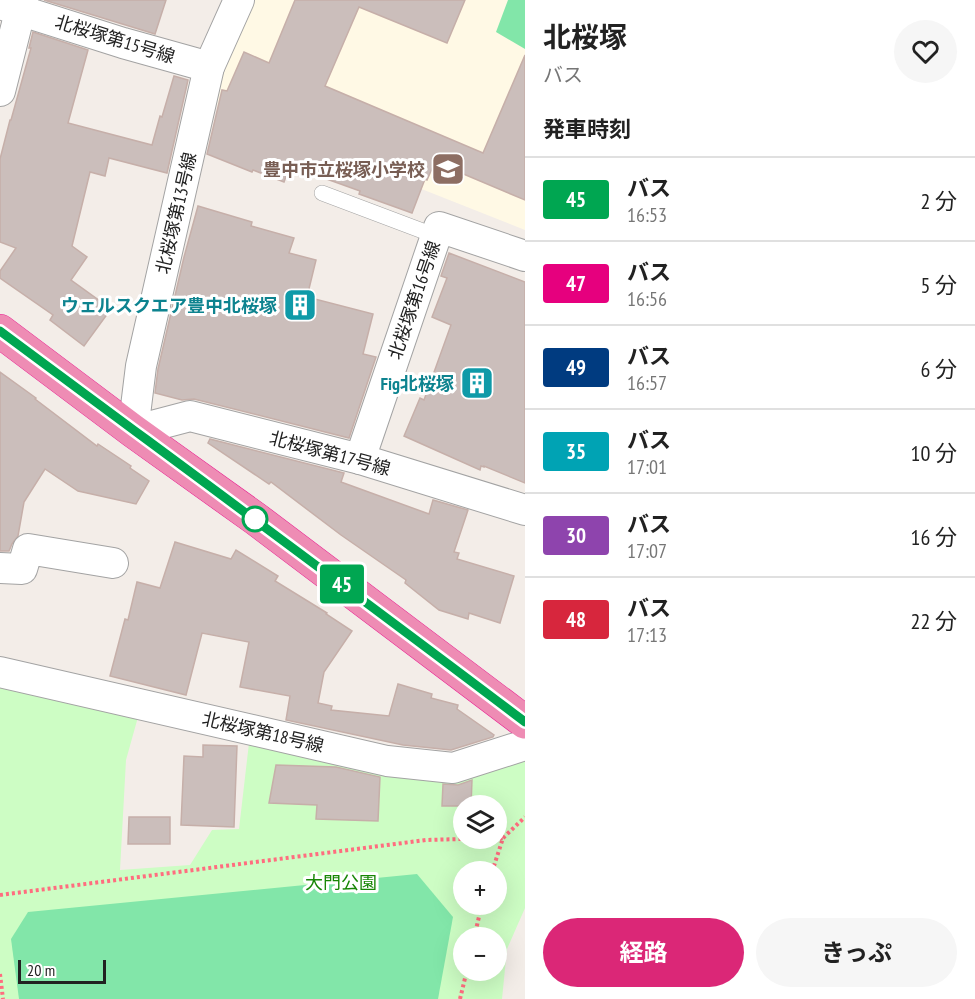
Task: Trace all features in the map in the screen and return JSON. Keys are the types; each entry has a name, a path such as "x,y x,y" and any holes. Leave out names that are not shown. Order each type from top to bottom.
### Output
{"highway":[{"path":"0,331 525,722"}],"street":[{"name":"北桜塚第13号線","path":"133,431 141,366 209,68 239,0"},
{"name":"北桜塚第15号線","path":"15,5 123,43 209,68"},
{"path":"0,91 15,5"},
{"name":"北桜塚第16号線","path":"360,459 439,227 525,256"},
{"name":"北桜塚第17号線","path":"133,431 190,416 360,459 525,510"},
{"path":"0,568 22,569 28,549 113,562"},
{"name":"北桜塚第18号線","path":"0,672 387,761 453,768 525,745"}],"lane":[{"path":"322,193 436,236"}],"path":[{"path":"507,833 525,817"},
{"path":"0,895 426,840 453,839"},
{"path":"0,974 3,999"},
{"path":"460,999 464,981"}],"shaded area":[{"name":"豊中市立桜塚小学校","path":"250,0 525,0 525,230 217,108 222,64"}],"green space":[{"path":"508,0 525,0 525,49 496,32"},
{"name":"大門公園","path":"0,686 138,717 126,760 120,870 190,865 212,830 239,829 249,743 525,759 525,908 507,949 507,927 453,927 453,981 504,981 502,999 0,999"},
{"path":"417,874 453,917 438,999 19,999 11,939 28,912"}],"building":[{"path":"44,0 166,0 155,34"},
{"path":"295,0 465,0 447,43 359,7 325,86 483,153 525,55 525,200 435,162 427,180 425,179 412,213 310,173 308,179 288,171 284,182 207,154 222,90 227,91 244,52 269,63"},
{"path":"33,32 88,50 68,123 152,145 174,76 188,80 167,173 109,158 105,176 90,172 72,246 87,257 71,280 111,309 84,346 50,320 53,315 0,278 0,271 16,248 0,242 0,159 31,48 29,48"},
{"path":"198,206 252,222 251,226 294,238 289,253 316,260 307,297 373,314 363,354 376,357 349,438 194,399 182,400 155,393 158,369"},
{"path":"449,253 525,282 525,483 484,466 481,466 480,470 404,436 420,398 424,400 451,325 432,317 447,278 441,276"},
{"path":"0,372 97,446 98,444 131,466 130,468 149,481 136,504 78,491 45,469 24,502 18,536 9,551 0,551"},
{"path":"210,439 344,473 341,482 429,514 433,500 468,510 454,552 459,553 457,559 514,576 500,623 469,613 468,619 439,610 405,583 406,580 271,482 269,484 208,443"},
{"path":"175,542 231,559 236,550 278,576 275,581 352,631 324,672 318,703 332,706 331,710 389,716 398,684 432,694 431,698 458,705 457,709 494,735 493,737 451,750 403,745 286,720 290,696 240,687 249,642 202,633 186,695 110,676 125,619 128,620 137,582 160,588"},
{"path":"203,745 237,746 234,827 181,825 184,756 203,757"},
{"path":"276,765 336,767 380,777 378,821 316,819 317,805 269,803"},
{"path":"472,780 471,795 453,795 453,806 442,806 443,784 458,785"},
{"path":"129,817 170,817 170,844 128,844"}],"bus line":[{"name":"45","path":"0,331 525,722"}],"place":[{"name":"豊中市立桜塚小学校","path":"448,169"},
{"name":"ウェルスクエア豊中北桜塚","path":"300,305"},
{"name":"Fig北桜塚","path":"477,383"}]}
